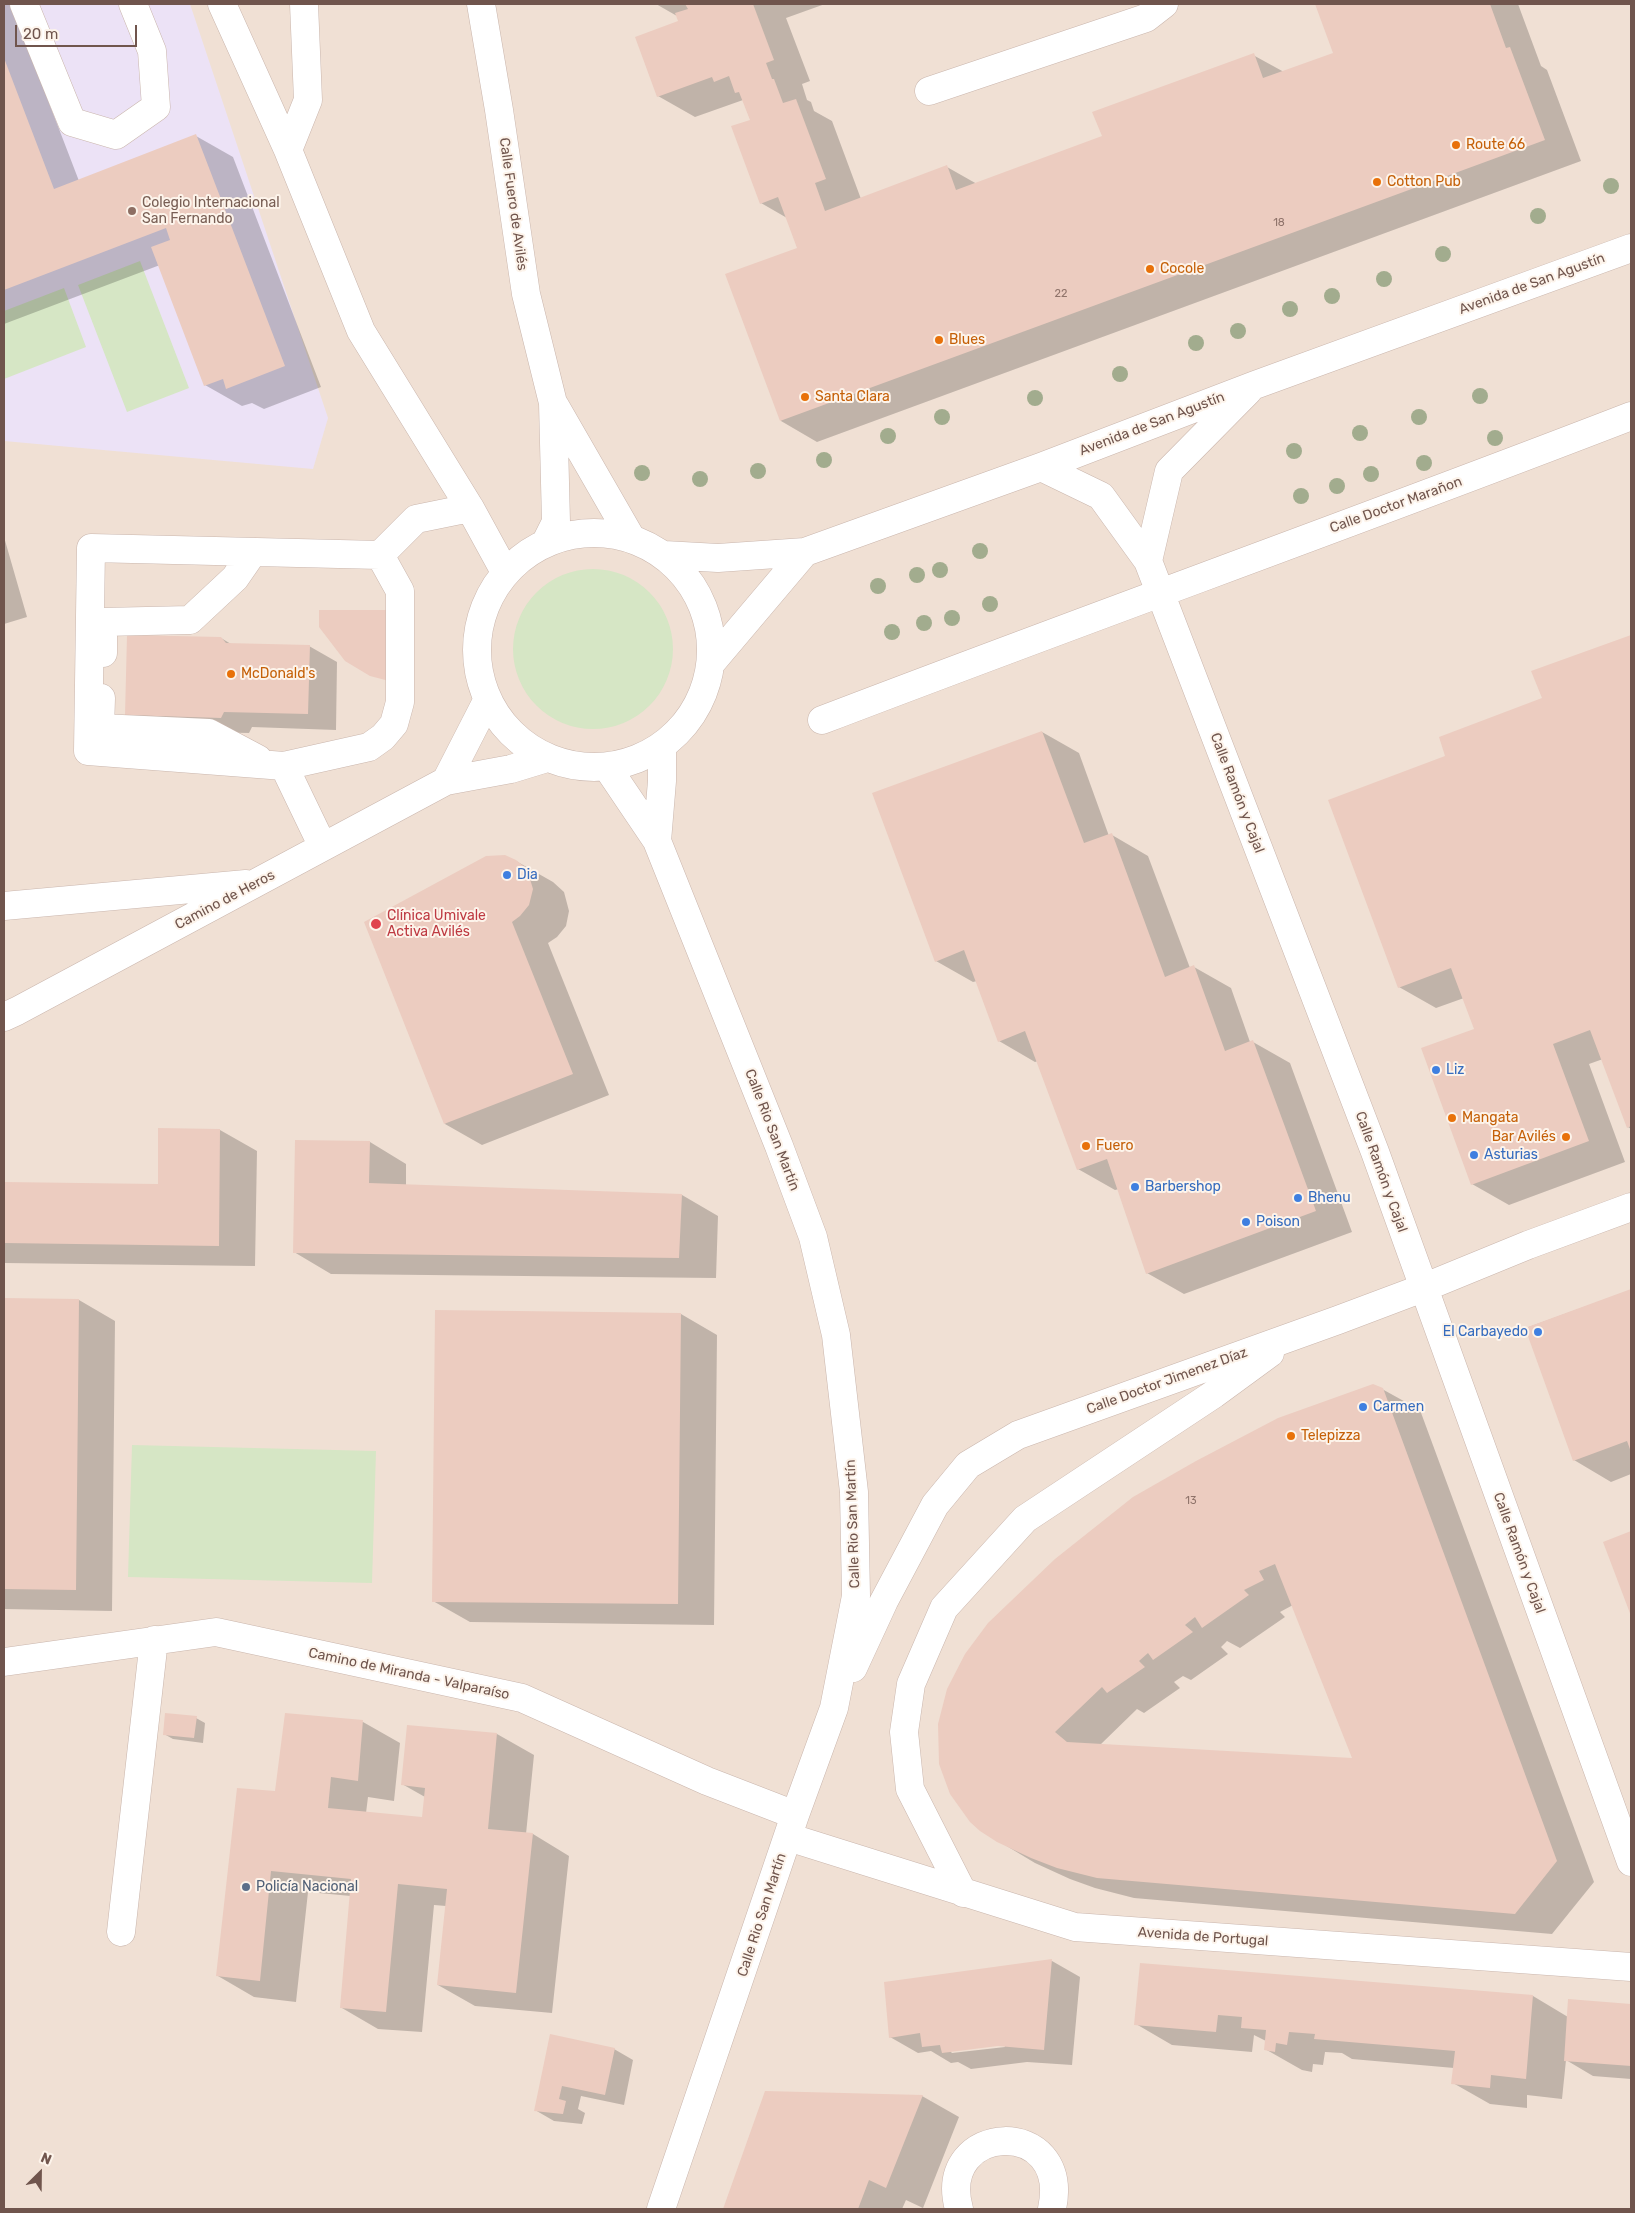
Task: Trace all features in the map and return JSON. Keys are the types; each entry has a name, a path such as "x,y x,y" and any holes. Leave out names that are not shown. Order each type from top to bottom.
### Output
{"street":[{"path":"24,4 72,122 116,135 156,108 152,51 133,4"},
{"path":"222,4 288,150 362,331 437,452 505,572"},
{"path":"288,150 308,100 304,4"},
{"name":"Calle Fuero de Avilés","path":"481,4 526,294 553,402 556,522 546,542"},
{"path":"929,91 1146,18 1164,4"},
{"name":"Avenida de San Agustín","path":"664,555 718,558 805,552 1041,467 1255,385 1631,248"},
{"path":"1148,561 1169,472 1255,385"},
{"name":"Calle Fuero de Avilés","path":"553,402 631,538"},
{"name":"Calle Doctor Marañon","path":"822,720 1160,592 1430,494 1631,416"},
{"name":"Calle Ramón y Cajal","path":"1041,467 1101,496 1148,561 1376,1152 1423,1288 1631,1862"},
{"path":"380,555 400,592 400,702 394,724 383,737 370,747 276,765 88,751 91,548 380,555 416,519 470,508"},
{"path":"611,533 631,538 664,555 679,568 699,596 711,631 712,662 707,685 690,719 662,747 640,759 607,768 577,767 547,758 511,734 487,701 476,659 478,626 488,598 505,572 524,555 546,542 574,534 611,533"},
{"path":"254,552 235,578 190,620 103,622 100,728 209,733 276,765 323,847"},
{"path":"712,662 805,552"},
{"path":"446,781 487,701"},
{"path":"657,841 662,781 662,747"},
{"name":"Camino de Heros","path":"4,1017 446,781 512,768 547,758"},
{"path":"607,768 657,841"},
{"name":"Calle Rio San Martín","path":"657,841 779,1146 809,1228 836,1335 854,1492 856,1596 834,1708 661,2209"},
{"path":"4,906 257,883"},
{"name":"Calle Doctor Jimenez Díaz","path":"834,1708 884,1601 935,1505 968,1465 1018,1435 1423,1288 1528,1244 1631,1207"},
{"path":"964,1893 910,1789 904,1732 911,1684 944,1608 1026,1519 1214,1394 1297,1334"},
{"name":"Camino de Miranda - Valparaíso","path":"4,1662 216,1632 522,1698 707,1781 792,1826"},
{"path":"121,1932 154,1640"},
{"name":"Avenida de Portugal","path":"792,1826 964,1893 1075,1928 1631,1967"},
{"path":"959,2209 955,2194 958,2175 968,2157 987,2143 1010,2140 1033,2148 1050,2167 1059,2207"}],"shaded area":[{"path":"4,4 1631,4 1631,2209 4,2209"},
{"name":"Colegio Internacional San Fernando","path":"4,4 190,4 328,418 313,469 4,441"}],"green space":[{"path":"140,261 189,388 127,412 78,285"},
{"path":"64,288 86,347 4,379 4,311"},
{"path":"601,569 631,578 650,592 660,604 667,618 672,633 672,665 667,680 660,694 650,706 638,716 616,726 601,729 585,729 570,726 548,716 526,694 514,665 513,641 516,626 526,604 548,582 577,570"},
{"path":"132,1445 376,1451 372,1583 128,1577"}],"building":[{"path":"685,4 753,4 774,60 766,63 772,79 774,79 783,103 796,99 826,179 815,183 825,211 947,165 956,190 1102,136 1092,112 1254,53 1263,78 1333,53 1315,4 1490,4 1506,48 1510,47 1545,140 780,421 725,274 797,248 778,197 760,204 731,126 750,120 739,92 735,93 729,76 714,82 712,77 657,97 635,37 678,21 675,13 688,9"},
{"path":"4,58 54,189 196,134 285,366 226,389 223,379 204,386 151,247 170,240 166,228 4,290"},
{"path":"319,610 394,610 393,682 370,676 345,661 319,627"},
{"path":"127,635 221,637 226,643 310,645 308,714 224,712 221,718 125,715"},
{"path":"1631,635 1631,1126 1627,1128 1590,1030 1553,1044 1589,1141 1471,1185 1421,1048 1474,1029 1451,968 1398,988 1328,800 1445,756 1439,737 1542,698 1531,671"},
{"path":"1042,731 1084,843 1112,833 1165,977 1194,965 1225,1051 1253,1040 1316,1211 1146,1274 1107,1159 1077,1170 1025,1031 998,1042 964,950 935,962 872,793"},
{"path":"505,855 516,860 527,869 533,889 529,905 512,922 573,1074 444,1124 364,922 486,856"},
{"path":"158,1128 220,1129 219,1246 4,1243 4,1182 158,1184"},
{"path":"295,1140 370,1141 369,1183 682,1194 679,1258 293,1253"},
{"path":"1631,1289 1631,1452 1627,1441 1573,1461 1525,1328"},
{"path":"4,1298 79,1299 76,1590 4,1589"},
{"path":"435,1310 681,1313 678,1604 432,1602"},
{"path":"1373,1384 1383,1388 1557,1861 1515,1914 1097,1878 1057,1868 997,1842 970,1822 950,1794 939,1764 938,1724 947,1689 965,1654 988,1623 1055,1559 1133,1497 1278,1418","holes":["1275,1564 1352,1758 1067,1742 1055,1732 1102,1687 1107,1693 1145,1667 1139,1661 1148,1653 1153,1660 1193,1632 1185,1625 1195,1617 1202,1628 1249,1595 1244,1590 1264,1580 1259,1571"]},
{"path":"1631,1531 1631,1616 1603,1542"},
{"path":"165,1713 197,1716 194,1738 163,1735"},
{"path":"285,1713 363,1720 358,1781 331,1777 328,1808 422,1817 425,1788 401,1785 407,1725 497,1733 488,1829 533,1833 516,1993 437,1985 447,1889 398,1884 386,2012 340,2008 351,1879 271,1871 260,1981 216,1976 237,1788 275,1791"},
{"path":"1052,1959 1044,2050 998,2046 942,2053 940,2045 922,2047 920,2033 889,2038 884,1982"},
{"path":"1140,1963 1533,1995 1526,2079 1491,2075 1490,2088 1451,2084 1455,2051 1314,2039 1315,2034 1289,2032 1287,2045 1276,2043 1275,2052 1264,2050 1266,2030 1241,2028 1242,2017 1218,2015 1216,2032 1134,2025"},
{"path":"1568,1999 1631,2004 1631,2066 1564,2061"},
{"path":"550,2034 615,2048 605,2095 562,2086 559,2099 566,2101 563,2114 534,2111"},
{"path":"765,2091 923,2095 886,2188 869,2180 858,2209 723,2209"}],"place":[{"name":"Route 66","path":"1456,145"},
{"name":"Cotton Pub","path":"1377,182"},
{"name":"Colegio Internacional San Fernando","path":"132,211"},
{"name":"Cocole","path":"1150,269"},
{"name":"Blues","path":"939,340"},
{"name":"Santa Clara","path":"805,397"},
{"name":"McDonald's","path":"231,674"},
{"name":"Dia","path":"507,875"},
{"name":"Clínica Umivale Activa Avilés","path":"376,924"},
{"name":"Liz","path":"1436,1070"},
{"name":"Mangata","path":"1452,1118"},
{"name":"Bar Avilés","path":"1566,1137"},
{"name":"Fuero","path":"1086,1146"},
{"name":"Asturias","path":"1474,1155"},
{"name":"Barbershop","path":"1135,1187"},
{"name":"Bhenu","path":"1298,1198"},
{"name":"Poison","path":"1246,1222"},
{"name":"El Carbayedo","path":"1538,1332"},
{"name":"Carmen","path":"1363,1407"},
{"name":"Telepizza","path":"1291,1436"},
{"name":"Policía Nacional","path":"246,1887"}]}
